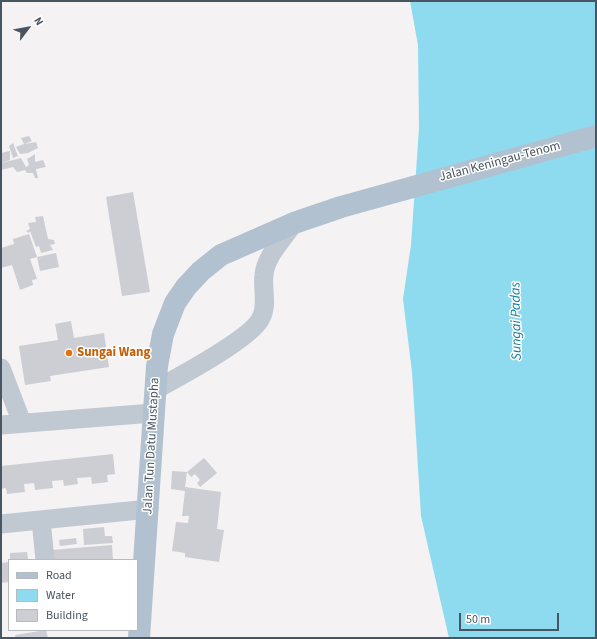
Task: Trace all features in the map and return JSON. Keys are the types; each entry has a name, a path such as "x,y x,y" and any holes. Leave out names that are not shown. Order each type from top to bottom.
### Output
{"main road":[{"name":"Jalan Keningau-Tenom","path":"404,188 596,136"},
{"name":"Jalan Tun Datu Mustapha","path":"139,638 149,509 155,390 163,334 175,303 186,287 201,271 221,255 294,223 404,188"}],"street":[{"path":"155,390 224,349 257,324 263,312 264,274 267,263 294,223"},
{"path":"1,368 22,423"},
{"path":"1,425 153,413"},
{"path":"1,524 149,509"},
{"path":"41,520 45,559"}],"water":[{"name":"Sungai Padas","path":"410,1 596,1 596,638 449,638 421,516 412,372 403,299 411,245 419,128 418,45"}],"building":[{"path":"29,136 32,141 24,144 21,138"},
{"path":"36,142 38,148 28,153 20,154 16,147"},
{"path":"13,143 18,156 13,158 9,146"},
{"path":"10,151 10,160 1,163 1,153"},
{"path":"35,154 35,162 43,160 46,167 36,169 38,178 35,178 33,173 27,173 25,170 17,172 13,167 1,170 1,163 21,158 26,167 29,165 27,159"},
{"path":"133,192 150,292 122,296 106,197"},
{"path":"43,216 48,239 54,240 55,244 50,245 53,250 41,253 39,246 36,247 30,231 29,233 26,231 30,229 28,223 36,222 35,217"},
{"path":"29,234 37,257 30,259 37,279 32,280 33,285 20,290 12,265 1,268 1,248 14,244 13,239"},
{"path":"56,253 59,267 40,271 37,257"},
{"path":"71,321 74,338 104,333 109,367 50,376 51,381 25,385 19,346 58,340 55,324"},
{"path":"113,454 115,474 107,475 108,482 92,484 91,477 77,478 78,484 64,486 63,480 52,481 53,488 35,490 34,483 24,484 25,492 7,494 6,488 1,489 1,466"},
{"path":"204,458 217,473 200,487 197,483 200,480 195,474 191,477 187,472"},
{"path":"172,471 187,472 185,487 221,492 217,529 224,530 219,562 185,557 185,553 172,551 176,522 188,523 189,516 182,516 185,491 171,489"},
{"path":"104,527 105,536 112,536 113,543 84,545 83,529"},
{"path":"76,538 77,544 60,546 59,540"},
{"path":"112,545 113,559 53,559 52,550"},
{"path":"27,552 28,559 10,559 10,553"},
{"path":"8,562 8,582 1,583 1,563"},
{"path":"46,631 48,638 16,638 15,635"}],"place":[{"name":"Sungai Wang","path":"69,353"}]}
